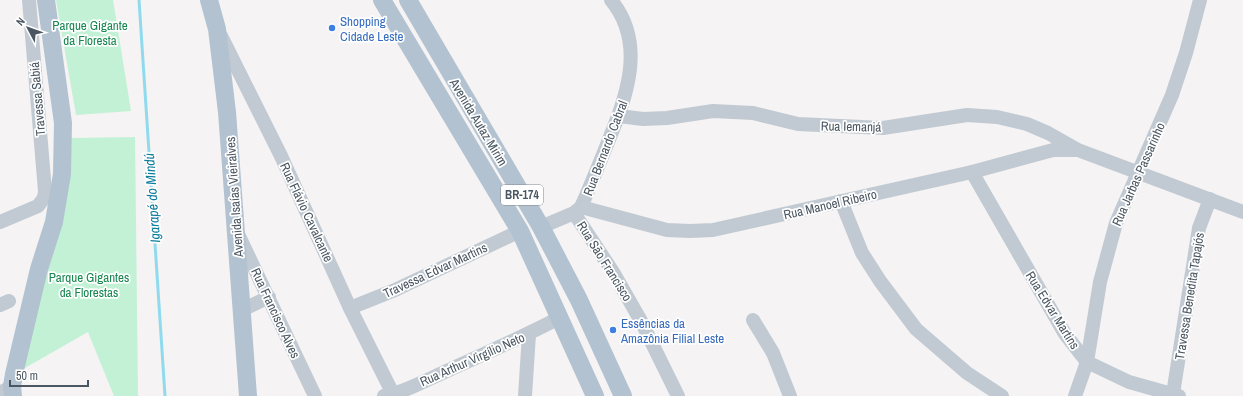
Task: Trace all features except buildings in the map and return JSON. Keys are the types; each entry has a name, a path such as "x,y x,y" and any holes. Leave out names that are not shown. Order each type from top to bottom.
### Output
{"main road":[{"path":"8,392 39,269 54,222 62,174 63,123 46,0"},
{"name":"Avenida Isaías Vieiralves","path":"209,0 217,29 227,112 248,396"},
{"name":"Avenida Autaz Mirim","path":"382,0 520,231 595,396"},
{"name":"Avenida Autaz Mirim","path":"408,0 541,227 579,300 623,396"}],"street":[{"name":"Travessa Sabiá","path":"0,222 38,206 44,198 45,191 29,0"},
{"name":"Rua Bernardo Cabral","path":"578,210 619,116 627,88 631,51 629,33 618,8 611,0"},
{"name":"Rua Jarbas Passarinho","path":"1075,396 1087,362 1100,282 1116,223 1172,95 1186,53 1200,0"},
{"name":"Rua Flávio Cavalcante","path":"217,29 281,156 390,395"},
{"name":"Rua Iemanjá","path":"619,116 643,120 713,111 753,113 798,124 884,128 967,115 997,117 1027,124 1048,133 1078,150"},
{"name":"Rua Manoel Ribeiro","path":"578,210 667,230 690,232 713,230 972,172 1053,150 1078,150"},
{"path":"1078,150 1243,212"},
{"name":"Rua Edvar Martins","path":"972,172 1065,334 1087,362 1129,382 1176,395"},
{"name":"Travessa Benedita Tapajós","path":"1176,395 1199,228 1210,199"},
{"path":"841,201 862,253 880,281 916,329 967,373 1002,396"},
{"path":"541,227 578,210"},
{"name":"Rua São Francisco","path":"578,210 641,321 678,396"},
{"name":"Rua Francisco Alves","path":"236,230 315,396"},
{"name":"Travessa Edvar Martins","path":"350,308 395,290 520,231"},
{"path":"242,310 269,297"},
{"name":"Rua Arthur Virgílio Neto","path":"390,395 528,334 559,318"},
{"path":"753,320 773,353 790,396"},
{"path":"525,396 528,334"}],"green space":[{"name":"Parque Gigante da Floresta","path":"56,0 113,0 131,111 76,115"},
{"name":"Parque Gigantes da Florestas","path":"135,137 138,396 114,396 88,332 23,369 71,138"}],"waterway":[{"name":"Igarapé do Mindú","path":"139,0 165,396"}],"place":[{"name":"Shopping Cidade Leste","path":"332,28"},
{"name":"Essências da Amazônia Filial Leste","path":"613,330"}]}
